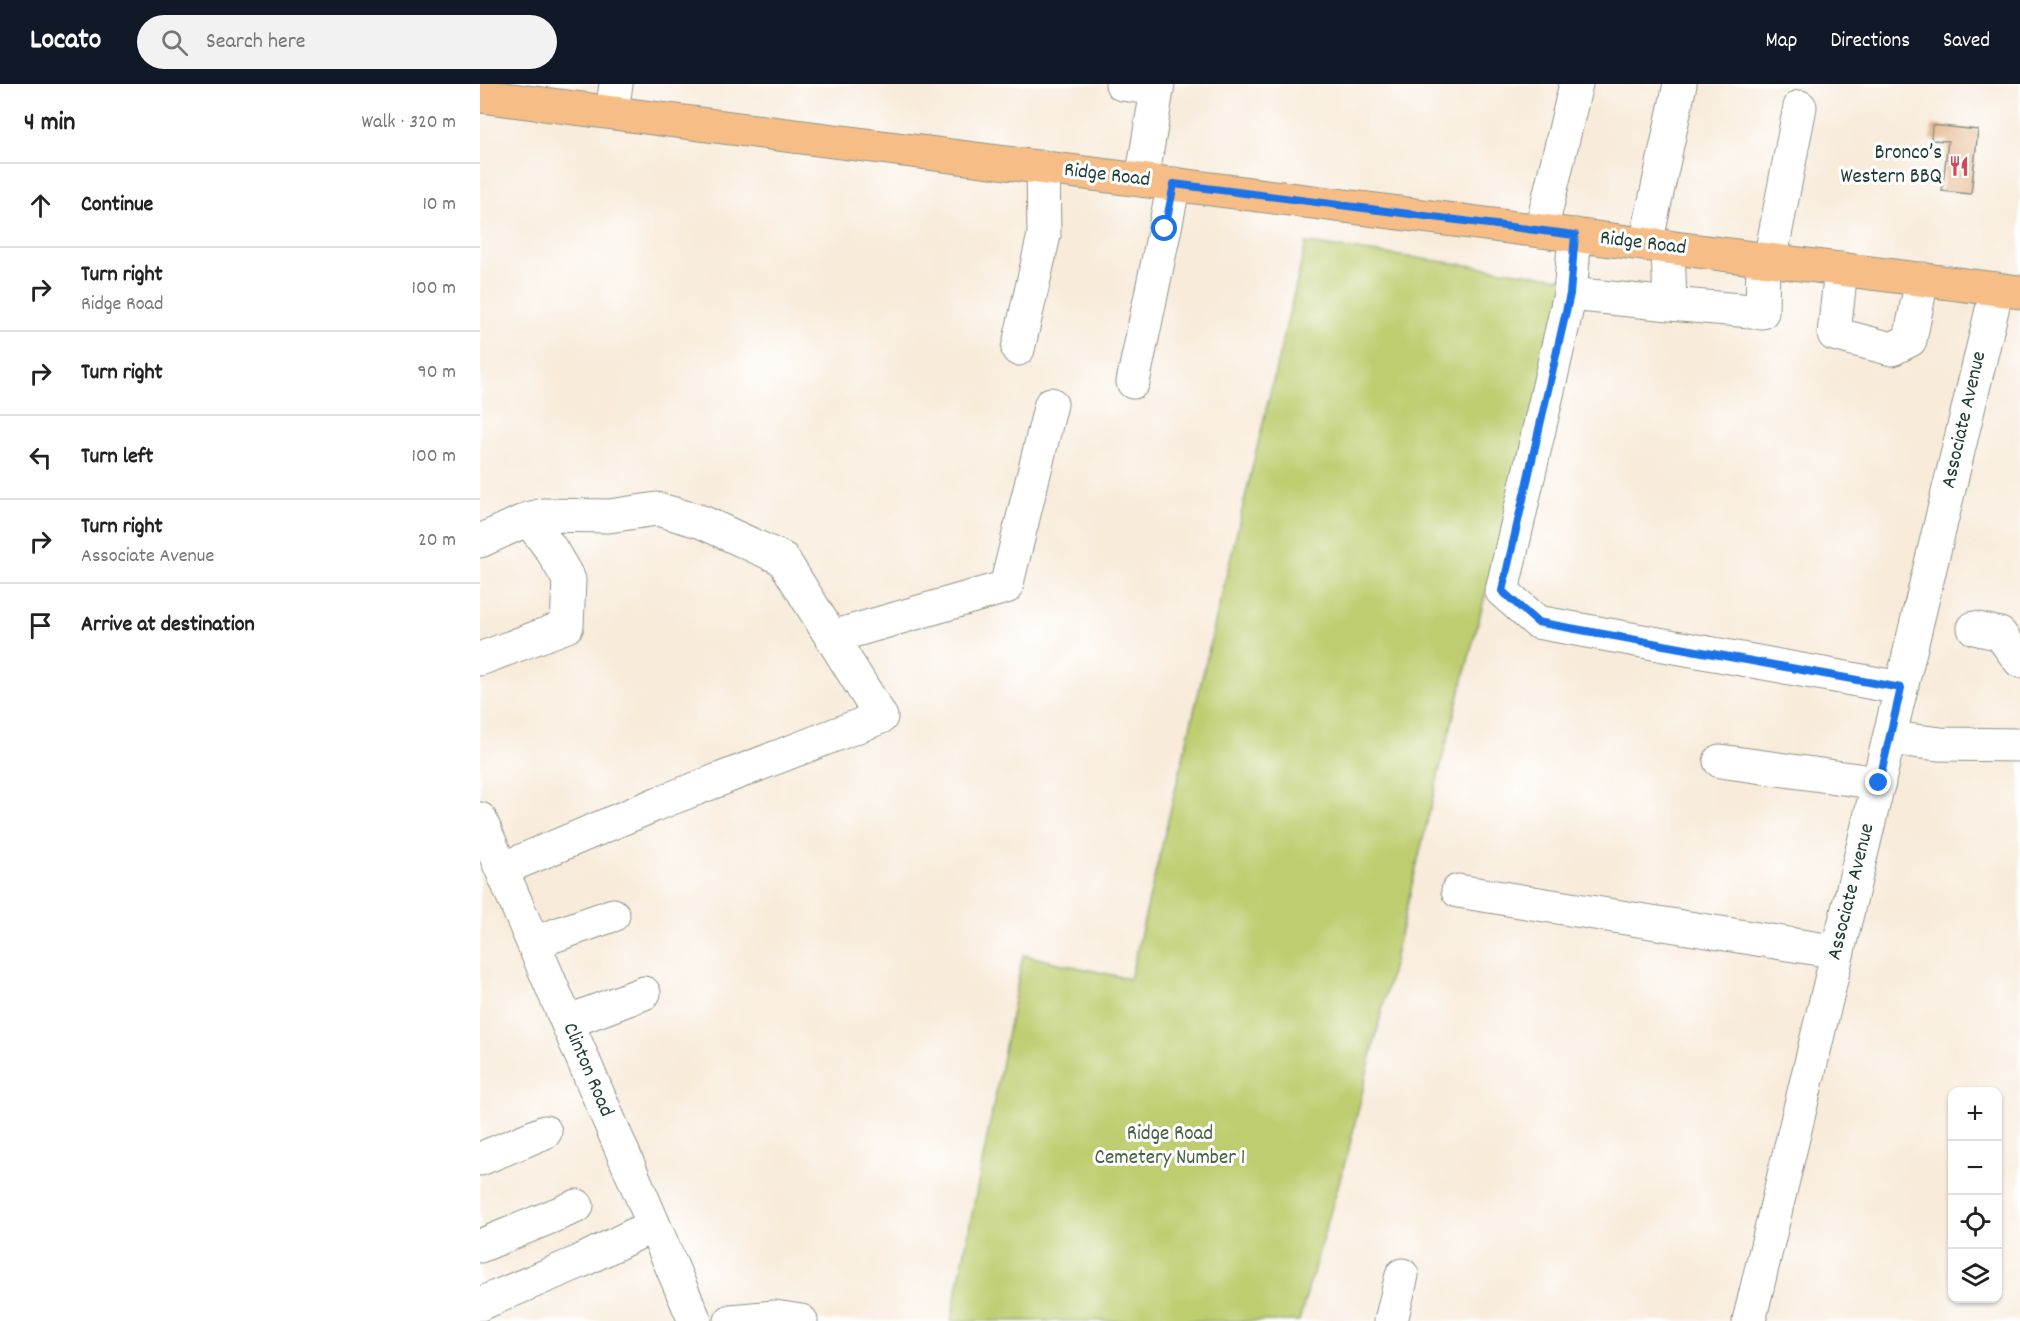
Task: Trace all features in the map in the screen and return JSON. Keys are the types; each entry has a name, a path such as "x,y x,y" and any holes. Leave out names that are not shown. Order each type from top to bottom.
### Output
{"main road":[{"name":"Ridge Road","path":"480,96 614,98 1043,167 2008,290"}],"street":[{"path":"1122,84 1157,87 1158,182 1134,382"},
{"path":"1541,231 1576,84"},
{"path":"1670,304 1657,245 1680,84"},
{"path":"1570,294 1762,312 1767,259 1800,107"},
{"path":"1018,349 1044,235 1043,167"},
{"path":"1575,235 1570,294 1502,591 1537,622 1901,688"},
{"path":"1841,269 1834,334 1892,349 1910,340 1922,279"},
{"name":"Associate Avenue","path":"1749,1321 1901,688 2008,290"},
{"path":"831,637 1006,587 1051,404"},
{"path":"480,541 528,519 543,515 609,516 657,509 702,522 783,559 881,717 659,803 502,869"},
{"path":"480,659 567,626 569,580 551,549 528,519"},
{"path":"1974,628 2000,634 2020,661"},
{"path":"1889,738 1940,744 2020,745"},
{"path":"1720,761 1879,783"},
{"name":"Clinton Road","path":"480,819 695,1321"},
{"path":"1458,891 1838,952"},
{"path":"533,943 613,915"},
{"path":"567,1022 644,993"},
{"path":"480,1159 545,1132"},
{"path":"480,1245 577,1206"},
{"path":"480,1304 579,1262 654,1225"},
{"path":"1391,1321 1402,1275"},
{"path":"731,1321 775,1317 801,1321"}],"green space":[{"name":"Ridge Road Cemetery Number 1","path":"1306,243 1568,279 1440,768 1349,1148 1299,1321 951,1321 1023,955 1130,979"}],"building":[{"name":"Bronco’s Western BBQ","path":"1932,125 1978,130 1971,194 1942,191 1948,141 1931,140"}],"place":[{"name":"Bronco’s Western BBQ","path":"1959,166"}],"route":[{"path":"1165,229 1174,184 1575,235 1570,294 1502,591 1537,622 1901,688 1879,783"}]}
